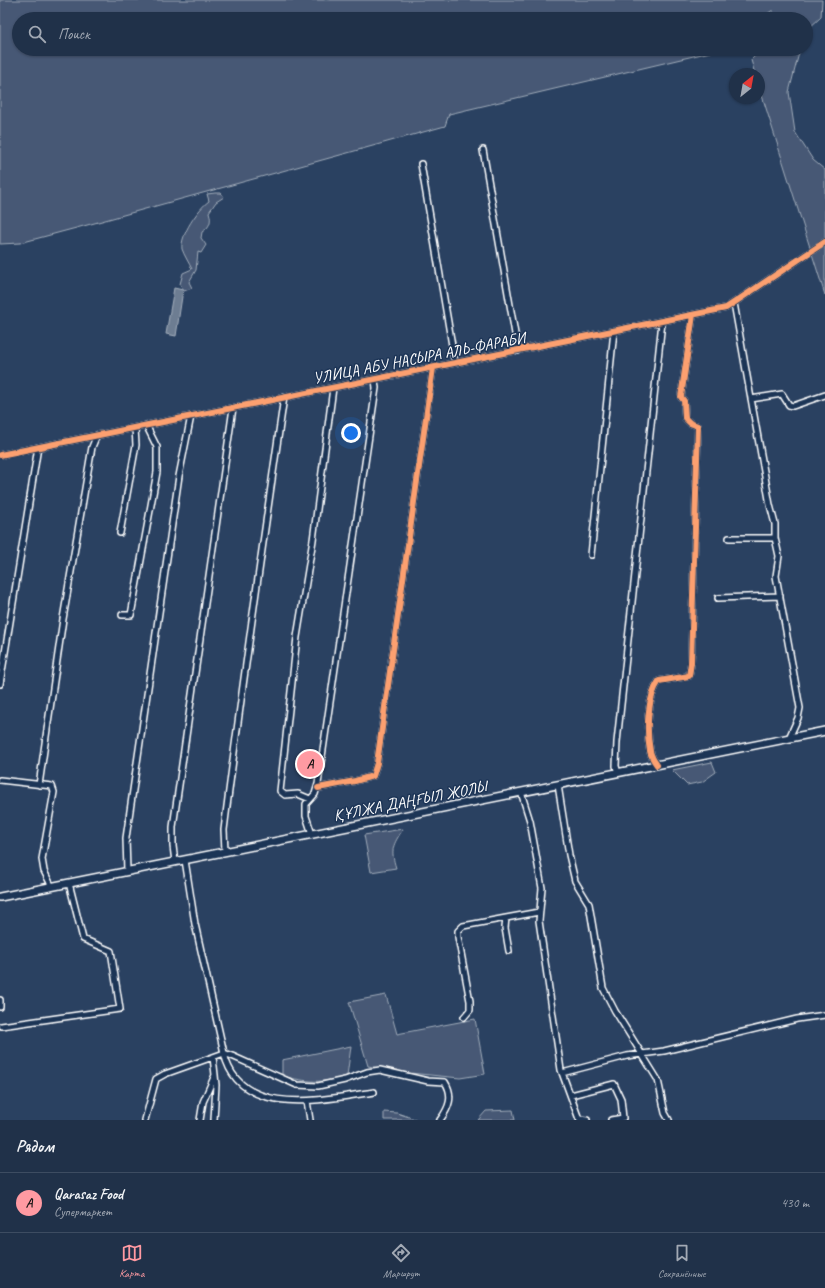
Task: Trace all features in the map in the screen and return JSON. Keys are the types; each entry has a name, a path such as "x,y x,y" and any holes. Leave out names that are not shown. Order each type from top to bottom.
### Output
{"main road":[{"name":"ҚҰЛЖА ДАҢҒЫЛ ЖОЛЫ","path":"0,897 825,731"}],"street":[{"path":"483,150 518,352"},
{"path":"421,164 455,363"},
{"name":"УЛИЦА АБУ НАСЫРА АЛЬ-ФАРАБИ","path":"0,455 455,363 518,352 726,308 825,242"},
{"path":"734,303 770,504 775,524 775,538 779,556 776,576 800,713 789,738"},
{"path":"657,765 650,753 648,736 653,690 659,681 689,676 691,663 698,426 690,424 685,418 681,390 693,315"},
{"path":"618,773 616,766 617,742 662,322"},
{"path":"591,555 614,331"},
{"path":"318,788 355,782 374,776 433,368"},
{"path":"312,834 305,810 306,804 318,788 376,388 376,379"},
{"path":"310,799 298,794 285,795 280,791 297,637 313,540 333,388"},
{"path":"751,399 782,394 789,405 793,406 825,395"},
{"path":"225,851 224,830 241,693 254,616 261,554 284,398"},
{"path":"175,862 172,846 173,827 233,408"},
{"path":"127,871 126,838 180,476 191,416"},
{"path":"122,615 131,615 156,472 157,447 153,436 146,425"},
{"path":"120,533 136,445 135,428"},
{"path":"39,785 63,619 89,466 97,435"},
{"path":"0,684 38,447"},
{"path":"729,538 775,538"},
{"path":"718,598 780,596"},
{"path":"0,780 52,786 54,792 42,859 44,871 52,886"},
{"path":"558,785 569,855 575,881 589,904 603,988 658,1080 665,1113 669,1120"},
{"path":"521,792 530,821 542,888 539,912 562,1073 579,1119 587,1120"},
{"path":"185,860 195,924 226,1066 238,1082 254,1094 307,1102 374,1092"},
{"path":"0,1019 1,1026 120,1009 111,951 83,940 69,883"},
{"path":"464,1017 470,1010 470,1000 458,931 463,926 539,912"},
{"path":"506,918 505,928 509,951"},
{"path":"0,1000 0,1007"},
{"path":"562,1073 627,1056 678,1048 797,1019 825,1015"},
{"path":"145,1120 156,1079 165,1074 224,1053 297,1085 318,1086 345,1080 367,1072 380,1070 428,1081 445,1082 450,1090 450,1103 440,1120"},
{"path":"213,1057 216,1085 214,1120"},
{"path":"200,1120 203,1102 215,1075"},
{"path":"571,1094 614,1084 621,1099 623,1118 611,1120"},
{"path":"307,1102 310,1120"}],"shaded area":[{"path":"0,0 822,0 821,17 813,24 813,12 773,12 773,10 770,12 12,12 12,56 693,56 449,114 445,126 20,243 0,244"},
{"path":"755,56 798,56 789,92 795,132 813,160 825,170 825,295 765,104 765,68 753,68 751,60"},
{"path":"221,193 224,197 216,202 209,212 210,224 202,232 201,238 206,245 201,253 198,252 196,270 189,282 192,288 184,291 180,284 183,273 192,269 182,249 182,243 195,216 209,201 207,194"},
{"path":"174,288 183,290 176,336 166,334"},
{"path":"712,762 716,772 702,782 687,785 672,770"},
{"path":"403,829 395,843 393,852 396,868 371,872 364,835"},
{"path":"386,995 397,1034 475,1019 485,1074 460,1078 400,1072 368,1066 349,1002"},
{"path":"351,1046 347,1076 338,1079 314,1081 299,1080 282,1076 282,1060"},
{"path":"513,1110 515,1120 478,1120 486,1111"},
{"path":"384,1112 397,1113 418,1120 384,1120"}],"cycle path":[{"path":"0,455 726,308 825,242"},
{"path":"657,765 650,753 648,734 648,714 652,696 659,681 689,676 691,663 698,426 690,423 685,418 684,401 681,397 693,315"},
{"path":"318,788 373,776 377,763 433,368"}],"place":[{"name":"Qarasaz Food","path":"310,764"}]}
